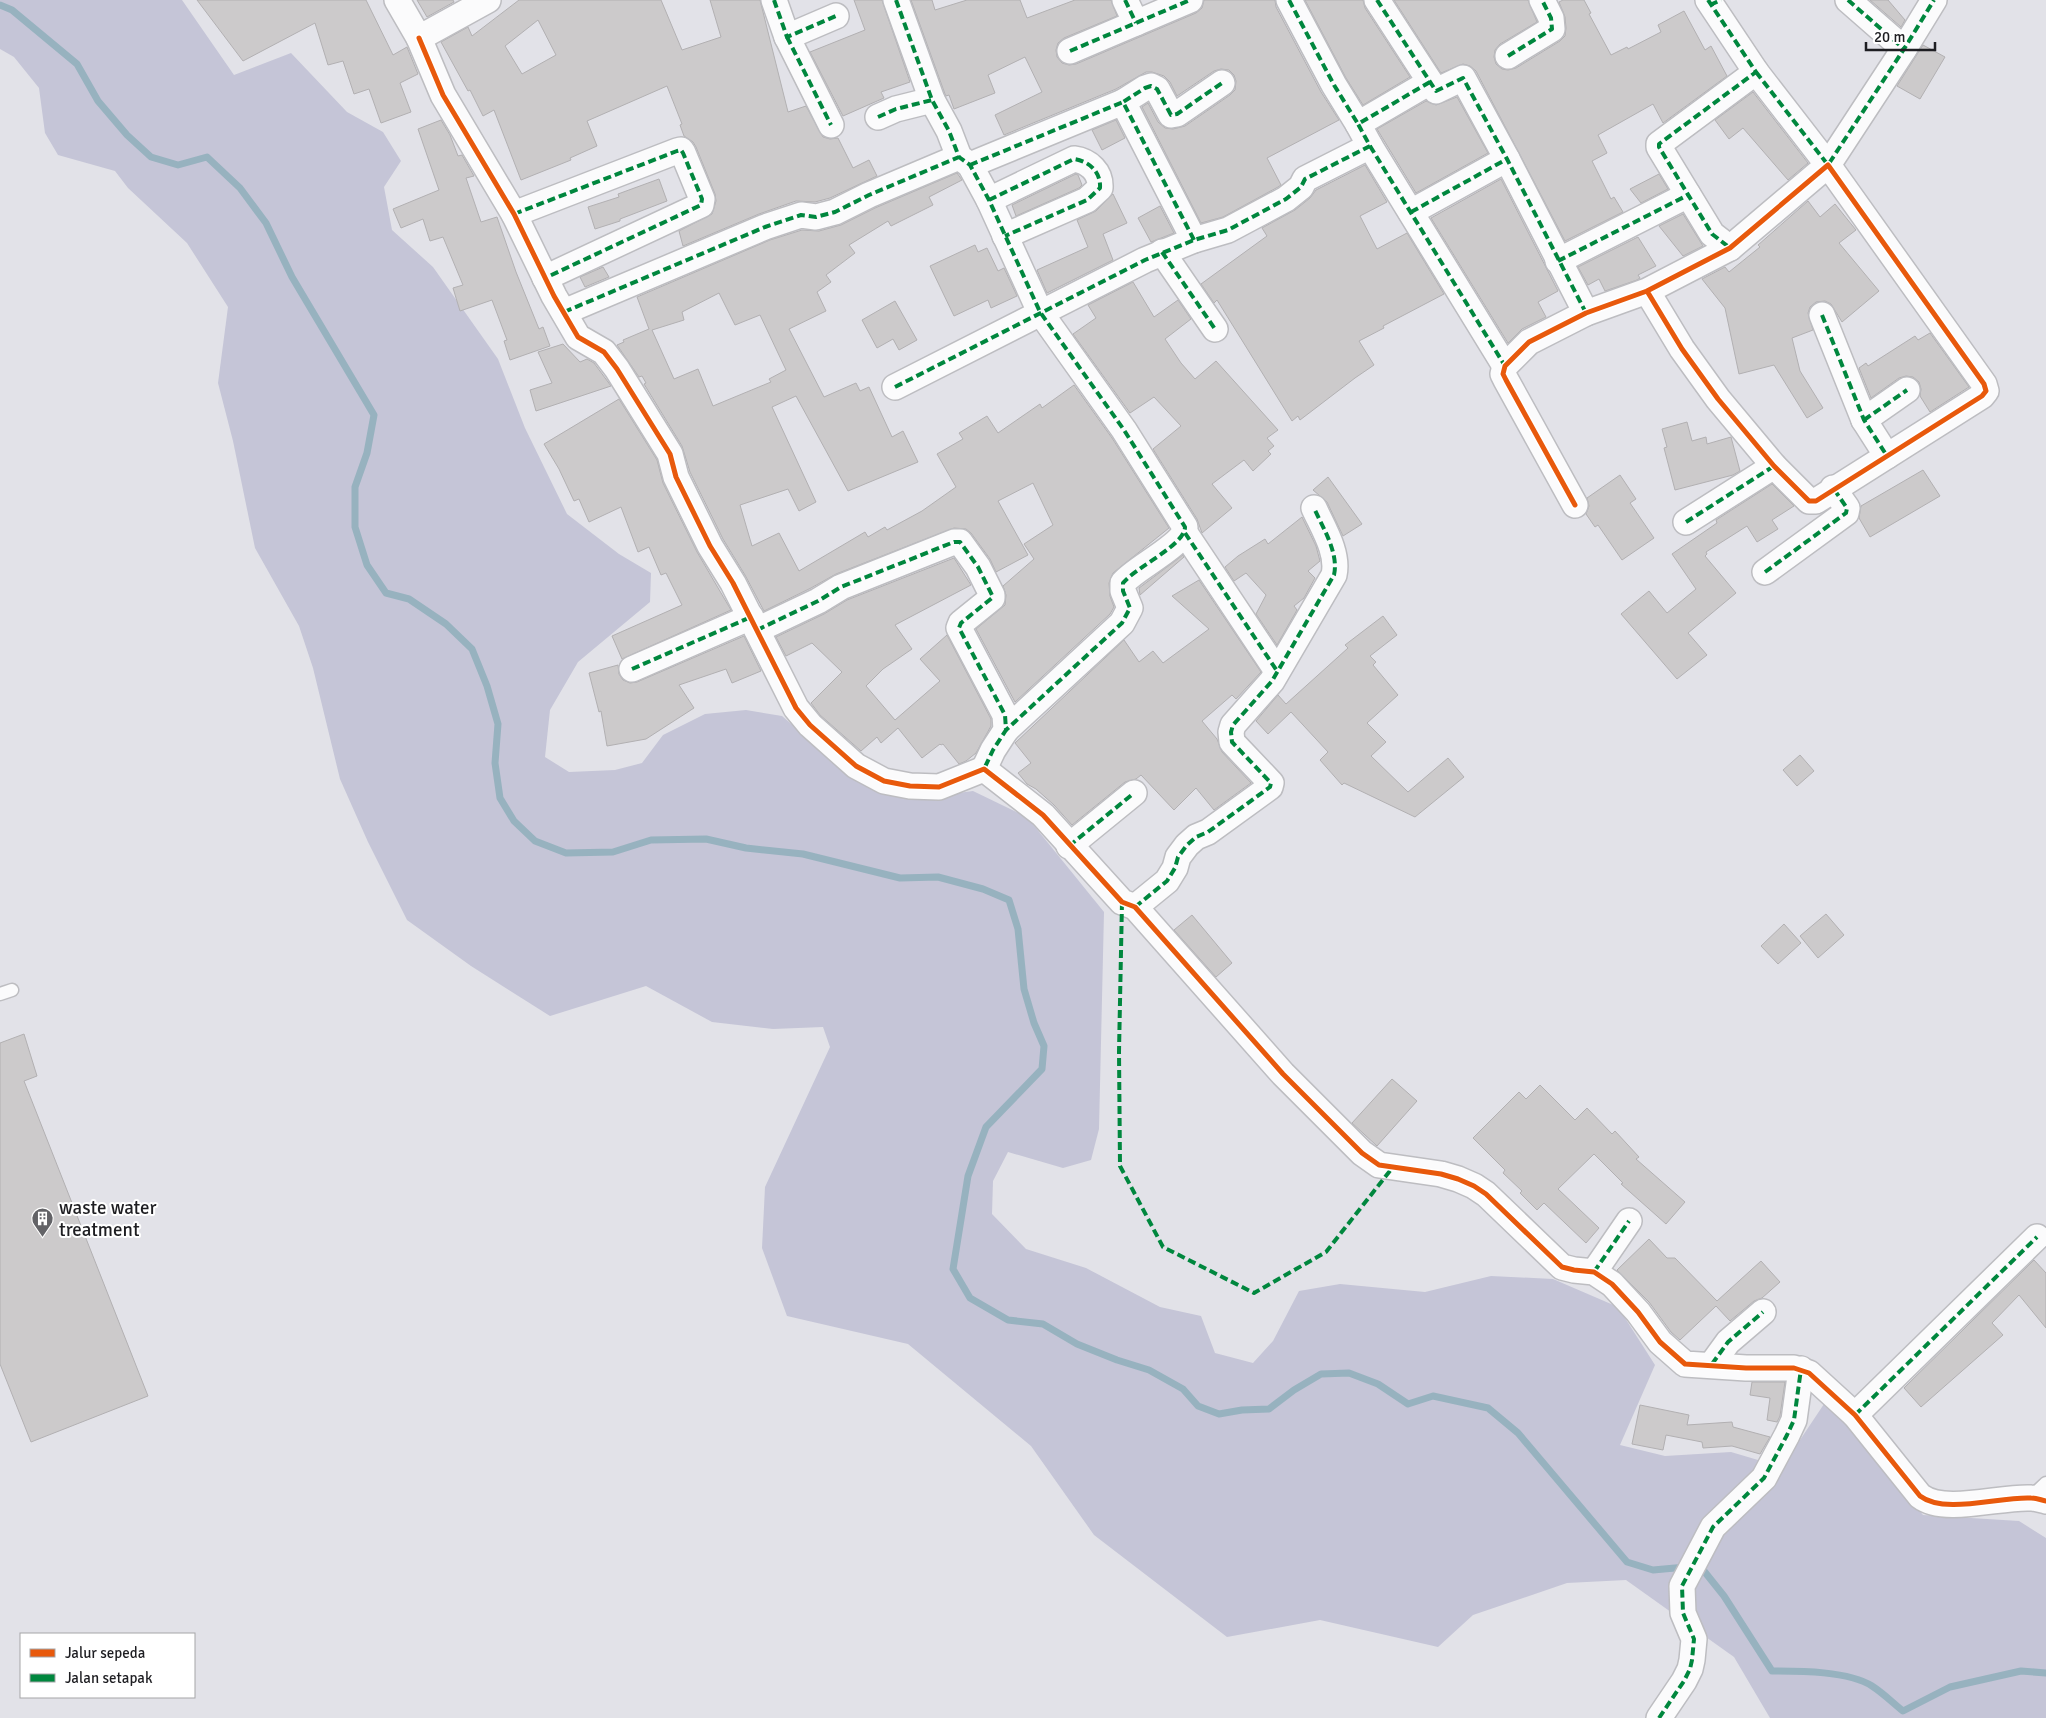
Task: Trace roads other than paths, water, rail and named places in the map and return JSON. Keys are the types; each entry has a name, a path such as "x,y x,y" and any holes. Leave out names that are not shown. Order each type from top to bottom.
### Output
{"street":[{"path":"396,0 419,38 443,94 514,214 545,278 578,337 604,352 634,394 670,454 676,477 710,546 733,583 796,708 810,725 856,766 884,781 910,786 939,787 984,769 1006,730 1122,623 1130,608 1123,591 1123,583 1141,567 1180,540 1185,533"},
{"path":"419,38 488,0"},
{"path":"774,0 788,37 831,125"},
{"path":"896,0 932,100 965,161 989,200 1040,312 1124,430 1182,520 1185,533 1277,671"},
{"path":"1124,0 1136,23"},
{"path":"1070,51 1190,0"},
{"path":"1289,0 1334,85 1505,366"},
{"path":"1377,0 1436,91 1463,78 1586,313"},
{"path":"1508,56 1552,29 1551,18 1542,0"},
{"path":"1848,0 1904,49"},
{"path":"1575,505 1506,380 1503,374 1505,366 1529,342 1586,313 1647,291 1730,248 1828,165 1934,0"},
{"path":"1647,291 1682,349 1718,399 1774,466 1808,501 1816,501 1985,393 1986,387 1828,165 1756,72 1713,2"},
{"path":"788,37 836,16"},
{"path":"1730,248 1712,234 1659,150 1659,144 1756,72"},
{"path":"1358,124 1430,82"},
{"path":"564,312 765,227 801,215 816,217 835,212 869,195 1123,102 1145,88 1151,86 1157,90 1171,115 1177,114 1222,83"},
{"path":"878,117 896,109 932,100"},
{"path":"1123,102 1194,240"},
{"path":"895,387 1040,312 1162,252 1228,230 1278,203 1301,187 1305,179 1370,146"},
{"path":"514,214 676,151 681,150 683,153 702,199 701,205 545,278"},
{"path":"989,200 1074,159 1085,162 1093,167 1100,182 1100,188 1087,200 1005,236"},
{"path":"1411,212 1507,159"},
{"path":"1558,261 1688,195"},
{"path":"1162,252 1216,329"},
{"path":"1822,315 1864,420 1887,456"},
{"path":"1864,420 1907,390"},
{"path":"1686,522 1774,466"},
{"path":"1765,572 1846,513 1847,508 1834,488"},
{"path":"1135,908 1167,880 1175,868 1178,857 1196,837 1208,832 1270,787 1271,783 1232,742 1231,732 1233,725 1272,681 1334,576 1335,566 1329,543 1314,508"},
{"path":"632,669 818,601 842,587 954,542 960,542 978,567 992,598 961,623 959,628 1005,715 1006,730"},
{"path":"984,769 1044,815 1069,846 1122,902 1135,908 1283,1074 1362,1153 1379,1165 1441,1174 1474,1186 1486,1194 1562,1267 1594,1272 1612,1284 1638,1312 1660,1342 1685,1364 1801,1369 1817,1379 1855,1414 1920,1496 1927,1500 1938,1503 1964,1503 2040,1494"},
{"path":"1069,846 1134,793"},
{"path":"1594,1272 1629,1221"},
{"path":"1855,1414 2037,1237"},
{"path":"1712,1364 1728,1342 1763,1312"},
{"path":"1659,1718 1684,1681 1692,1660 1694,1639 1683,1613 1682,1586 1713,1527 1764,1478 1794,1420 1801,1369"}],"waterway":[{"path":"0,5 12,10 77,64 98,101 127,135 151,157 178,165 207,157 240,188 266,223 292,277 374,415 367,453 355,487 355,527 367,565 386,593 409,599 446,624 472,649 487,686 498,724 495,763 500,798 514,821 535,841 566,853 613,852 651,840 706,839 746,848 803,854 900,878 938,877 983,889 1009,900 1018,929 1024,989 1034,1023 1044,1046 1042,1069 986,1127 968,1176 953,1269 970,1298 1008,1320 1043,1324 1077,1344 1149,1370 1183,1389 1198,1406 1219,1414 1242,1410 1269,1409 1294,1390 1321,1374 1349,1373 1378,1384 1408,1404 1433,1396 1488,1408 1518,1433 1627,1562 1653,1570 1686,1567"},
{"path":"1696,1568 1704,1571 1724,1596 1772,1671 1824,1673 1851,1677 1872,1686 1903,1711 1950,1687 2021,1671 2046,1673"}],"place":[{"name":"waste water treatment","path":"43,1237"}]}
